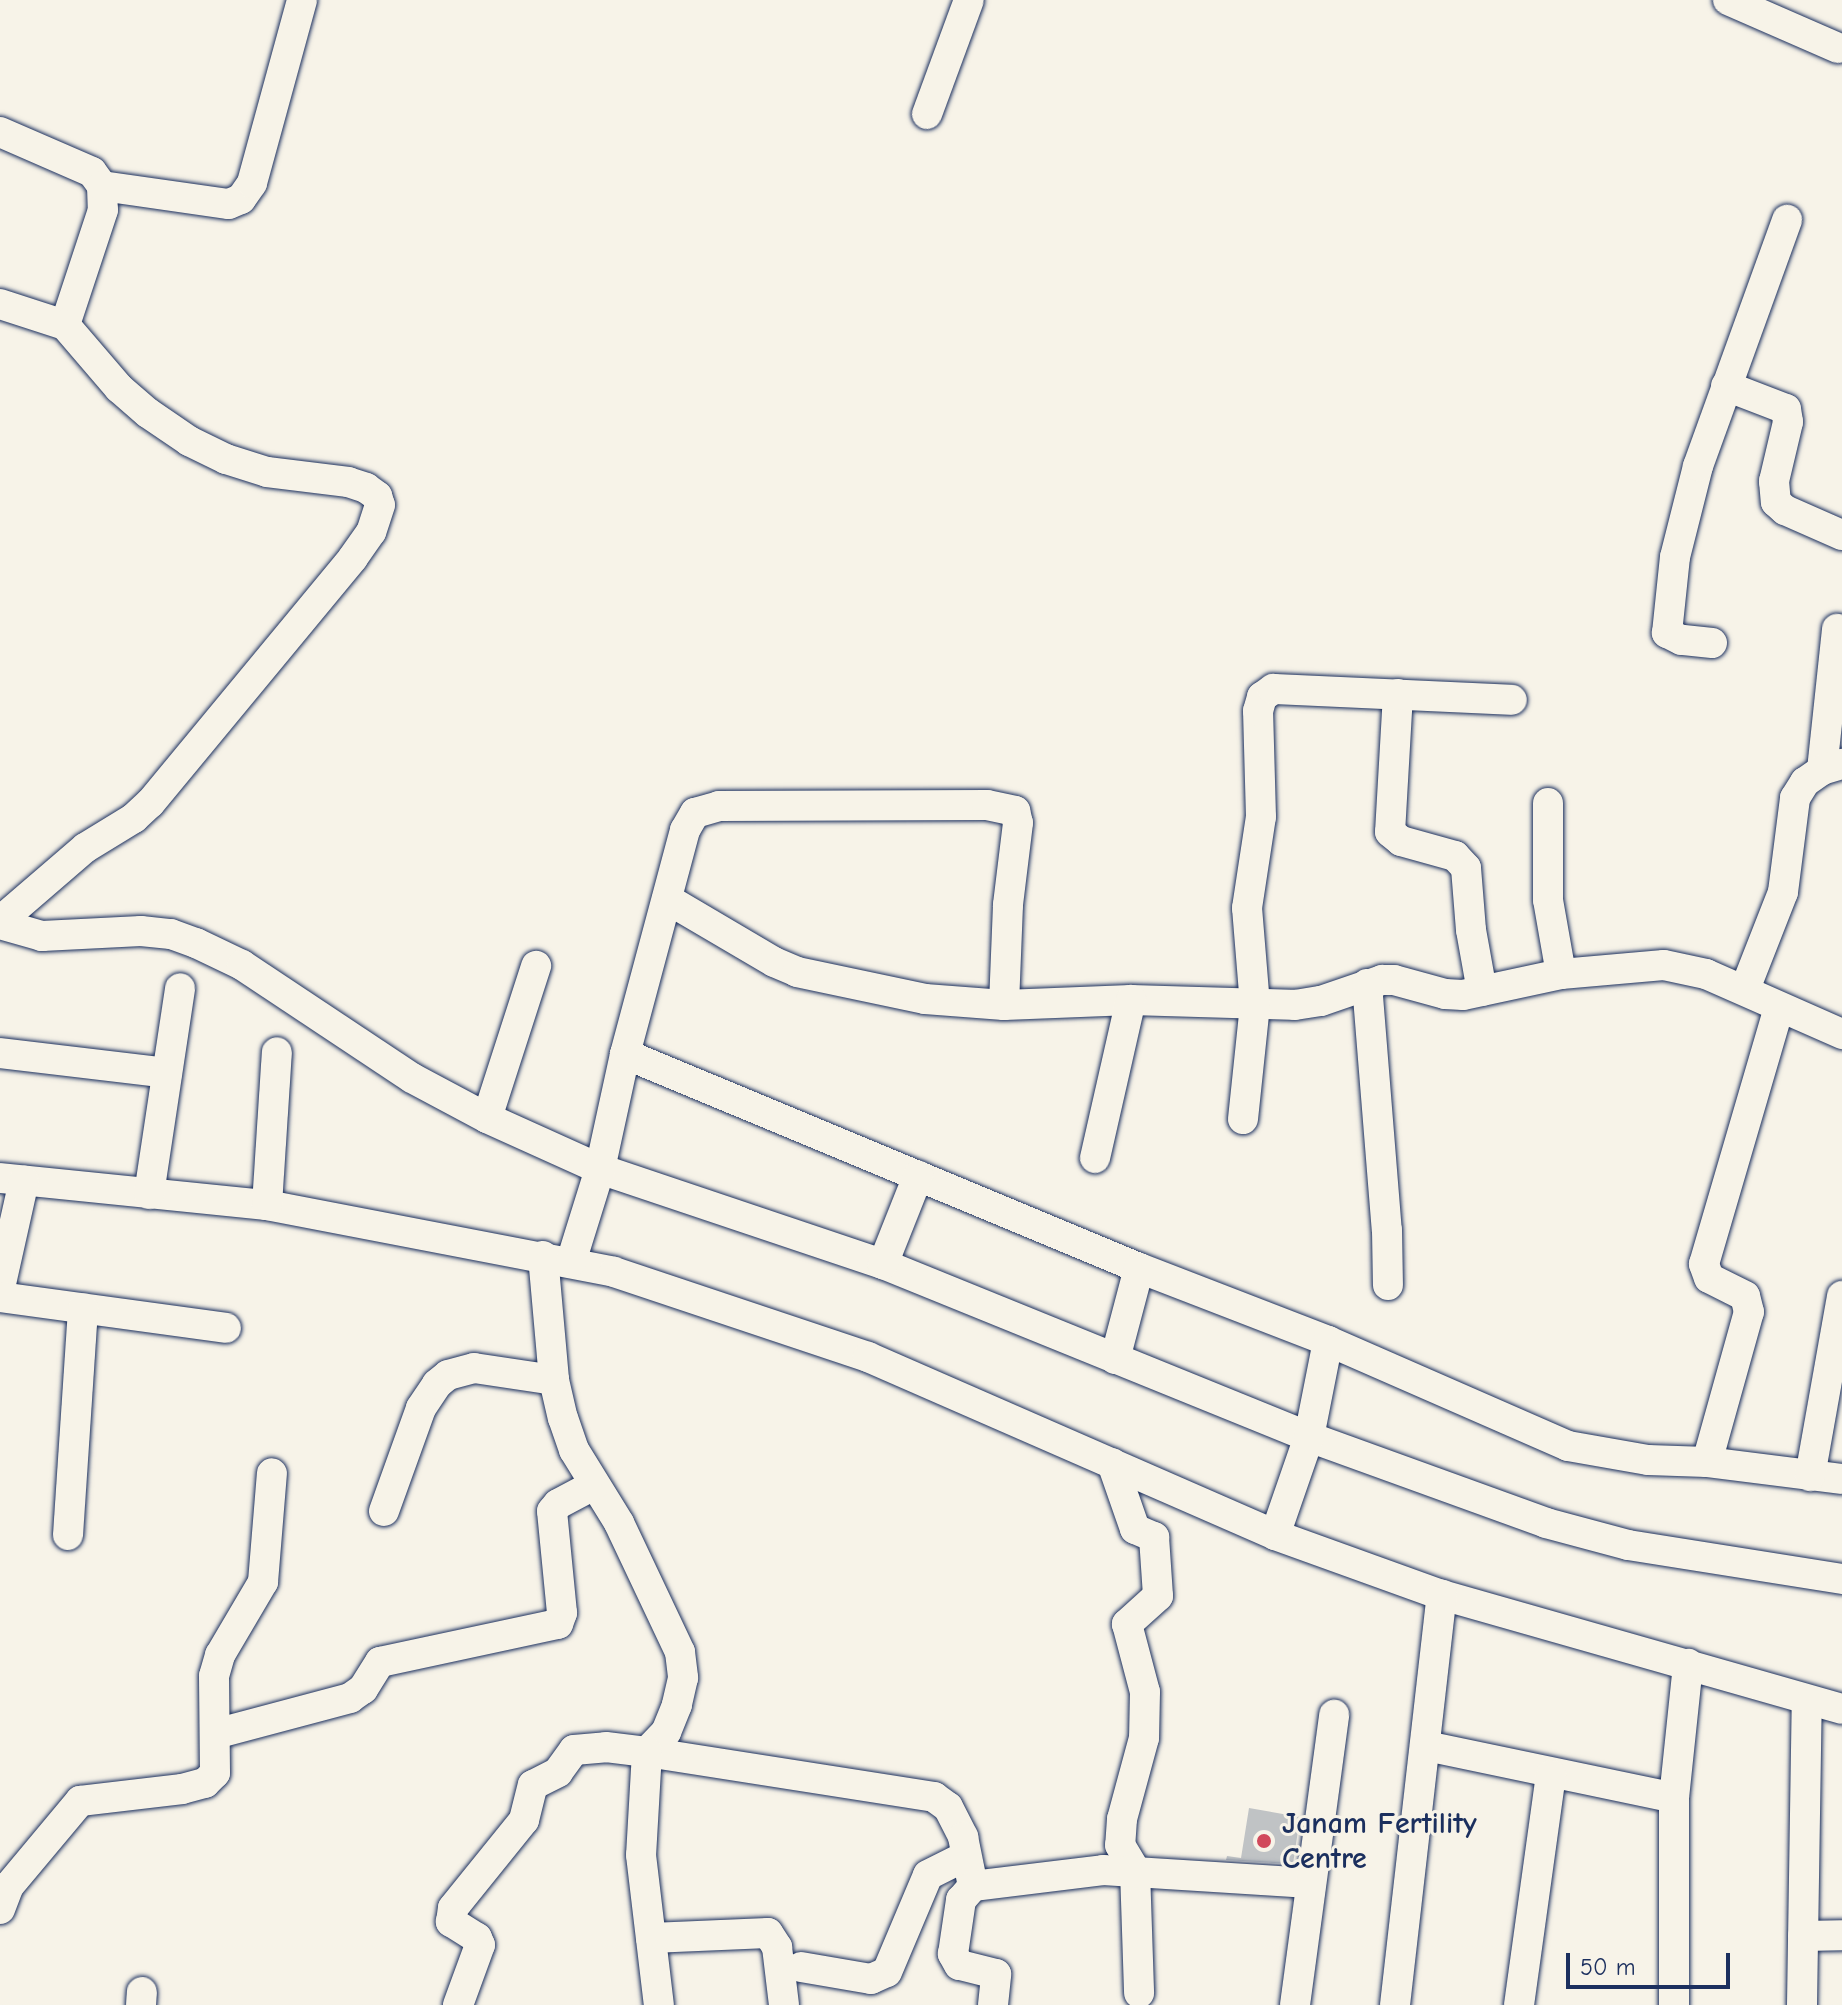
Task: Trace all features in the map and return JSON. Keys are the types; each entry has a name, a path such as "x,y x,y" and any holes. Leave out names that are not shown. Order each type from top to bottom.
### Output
{"street":[{"path":"102,186 229,204 241,199 252,183 302,0"},
{"path":"927,114 969,0"},
{"path":"1728,0 1838,48"},
{"path":"0,132 92,172 102,186 103,210 65,325"},
{"path":"1712,643 1673,637 1667,633 1685,512 1726,386 1787,220"},
{"path":"0,304 65,325 119,388 148,413 189,441 226,459 267,472 357,485 377,496 380,505 371,532 353,558 150,803 134,818 85,848 0,923"},
{"path":"1726,386 1786,409 1788,422 1774,481 1776,502 1785,510 1842,535"},
{"path":"1745,989 1783,892 1795,798 1805,782 1832,767 1837,629"},
{"path":"1243,1119 1255,1005 1247,898 1261,817 1258,711 1262,697 1273,689 1512,700"},
{"path":"1398,694 1390,832 1401,841 1455,856 1466,868 1471,930 1482,991"},
{"path":"1548,803 1548,900 1561,974"},
{"path":"659,2005 640,1831 647,1752 666,1732 677,1705 683,1678 680,1652 619,1523 574,1450 554,1380 557,1259 587,1212 600,1169 625,1054 685,830 695,813 706,809 1005,807 1015,811 1018,823 1008,905 1004,1005"},
{"path":"667,899 763,956 797,972 925,999 1004,1005 1131,1000 1255,1005 1321,1001 1367,984 1394,980 1445,994 1482,991 1561,974 1664,965 1706,974 1745,989 1779,1008 1842,1034"},
{"path":"0,923 42,936 141,931 171,934 242,965 412,1078 487,1118 600,1169 883,1264 1309,1437 1518,1513 1628,1545 1842,1579"},
{"path":"487,1118 536,966"},
{"path":"1367,984 1387,1230 1388,1285"},
{"path":"149,1194 180,988"},
{"path":"1095,1158 1131,1000"},
{"path":"1707,1462 1749,1312 1745,1296 1709,1278 1704,1264 1779,1008"},
{"path":"267,1205 277,1052"},
{"path":"0,1053 167,1073"},
{"path":"625,1054 1139,1268 1328,1341 1568,1446 1648,1460 1707,1462 1842,1479"},
{"path":"883,1264 918,1176"},
{"path":"0,1288 12,1179 267,1205 557,1259 677,1291 868,1357 1275,1535 1442,1595 1688,1664 1807,1702 1842,1709"},
{"path":"1115,1359 1139,1268"},
{"path":"1810,1476 1842,1296"},
{"path":"0,1297 226,1328"},
{"path":"68,1535 83,1308"},
{"path":"1275,1535 1309,1437 1328,1341"},
{"path":"384,1511 421,1408 437,1384 448,1375 474,1368 554,1380"},
{"path":"1112,1463 1135,1529 1154,1537 1158,1596 1127,1624 1145,1692 1144,1738 1122,1819 1120,1845 1135,1870 1139,1993"},
{"path":"0,1909 9,1886 73,1805 90,1797 182,1789 205,1783 215,1773 216,1665 257,1594 266,1571 272,1473"},
{"path":"215,1734 350,1698 363,1689 380,1662 558,1624 562,1613 552,1511 558,1504 593,1485"},
{"path":"1395,2005 1442,1595"},
{"path":"1674,2005 1674,1798 1688,1664"},
{"path":"1802,2005 1807,1702"},
{"path":"1295,2005 1334,1715"},
{"path":"1426,1746 1551,1775 1674,1798"},
{"path":"458,2005 480,1945 477,1938 451,1922 450,1913 524,1820 533,1785 554,1775 568,1755 581,1747 647,1752 934,1797 948,1807 963,1837 973,1886"},
{"path":"1519,2005 1551,1775"},
{"path":"801,1967 871,1979 887,1972 928,1875 966,1856"},
{"path":"993,2005 996,1974 959,1965 953,1954 961,1900 973,1886 1103,1870 1310,1883"},
{"path":"651,1938 768,1933 777,1947 784,2005"},
{"path":"1803,1936 1842,1935"}],"building":[{"path":"1249,1808 1300,1817 1293,1864 1226,1860 1227,1856 1241,1858"}],"place":[{"name":"Janam Fertility Centre","path":"1264,1841"}]}
